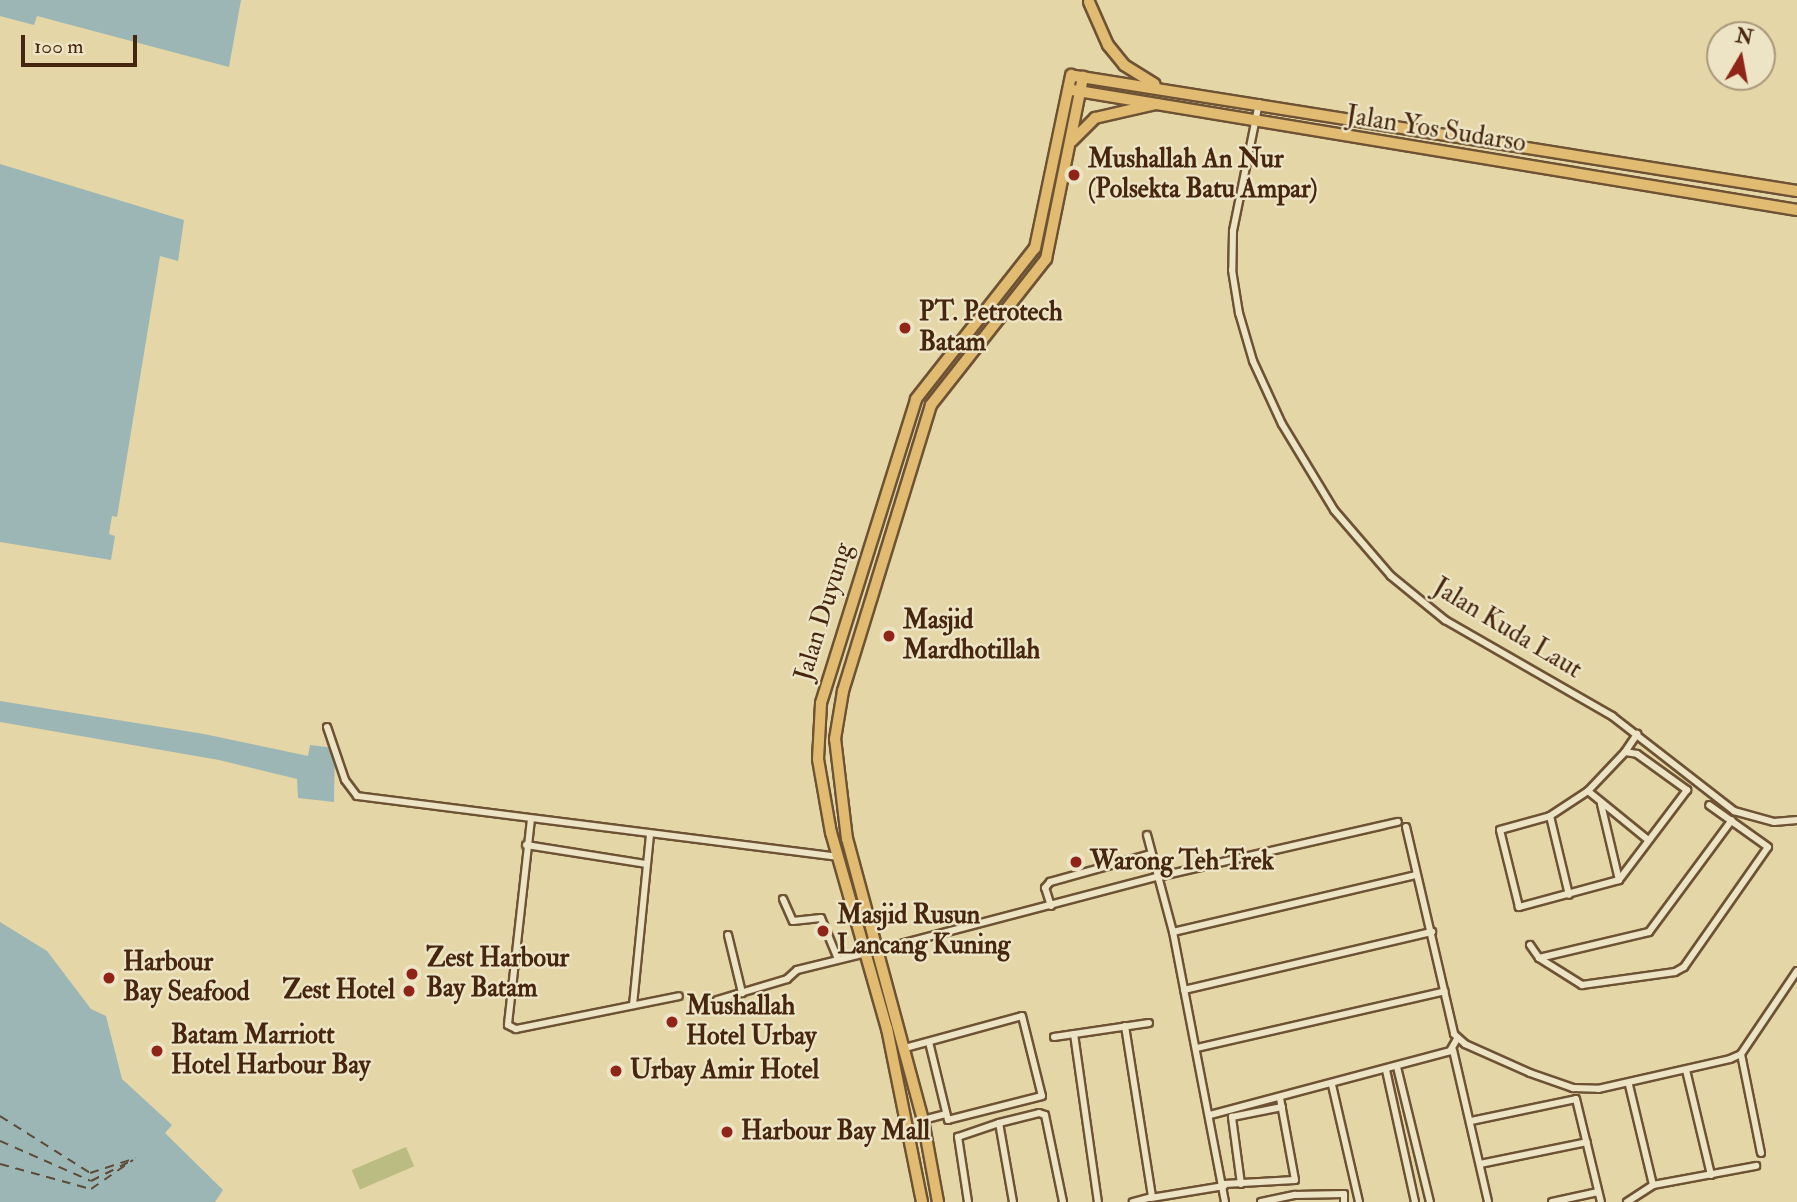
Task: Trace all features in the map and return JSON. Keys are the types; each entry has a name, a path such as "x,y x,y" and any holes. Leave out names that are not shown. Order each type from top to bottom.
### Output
{"highway":[{"name":"Jalan Duyung","path":"922,1202 905,1113 866,953 838,857 817,746 821,704 842,625 916,399 1035,248 1068,89 1077,76"},
{"name":"Jalan Duyung","path":"938,1202 922,1114 847,839 835,756 843,691 926,417 938,394 1042,268 1080,92 1077,76"},
{"path":"1069,145 1095,118 1156,104"},
{"path":"842,625 862,630"},
{"path":"905,1113 922,1114"}],"main road":[{"path":"1089,2 1108,45 1124,65 1158,87"},
{"name":"Jalan Yos Sudarso","path":"1077,76 1797,191"},
{"name":"Jalan Yos Sudarso","path":"1068,89 1797,210"}],"street":[{"name":"Jalan Kuda Laut","path":"1259,103 1233,231 1232,270 1254,361 1315,484 1391,576 1414,596 1637,734 1734,811 1774,822 1797,820"},
{"path":"327,727 345,780 357,796 838,857"},
{"path":"1625,752 1637,754 1687,790 1619,880 1519,907 1499,835 1500,830 1550,816 1588,791 1625,752 1637,734"},
{"path":"1588,791 1648,841"},
{"path":"1601,804 1619,880"},
{"path":"1530,946 1539,958 1576,982 1592,986 1675,972 1684,967 1767,851 1767,845 1709,805"},
{"path":"1539,958 1649,932 1732,821 1734,811"},
{"path":"1550,816 1569,895"},
{"path":"531,819 508,1025 516,1029 679,996"},
{"path":"878,950 1157,877 1398,822"},
{"path":"1406,827 1457,1039 1453,1050 1488,1202"},
{"path":"633,1004 650,834"},
{"path":"1147,835 1173,932 1224,1185 1225,1202"},
{"path":"526,845 646,864"},
{"path":"1051,906 1046,884 1151,854"},
{"path":"1173,932 1416,875"},
{"path":"783,899 793,921 821,918 838,959"},
{"path":"1184,990 1432,932"},
{"path":"728,935 742,993"},
{"path":"717,1000 787,979 793,971 866,953"},
{"path":"1457,1039 1573,1088 1629,1085 1741,1054 1797,971"},
{"path":"1197,1048 1444,991"},
{"path":"905,1048 1022,1016 1042,1090 1037,1099 949,1120 945,1114 929,1042"},
{"path":"1054,1037 1149,1023"},
{"path":"1125,1026 1151,1198"},
{"path":"1074,1034 1098,1202"},
{"path":"1210,1115 1332,1085 1453,1050"},
{"path":"1741,1054 1761,1153"},
{"path":"1397,1067 1430,1202"},
{"path":"1386,1070 1415,1202"},
{"path":"1686,1070 1711,1175"},
{"path":"1332,1085 1359,1202"},
{"path":"1629,1085 1653,1185"},
{"path":"1133,1202 1224,1185 1295,1180 1280,1098"},
{"path":"1471,1121 1576,1099 1601,1202"},
{"path":"1241,1184 1232,1117 1282,1107"},
{"path":"922,1114 945,1114"},
{"path":"968,1202 957,1137 999,1123 1045,1115 1063,1202"},
{"path":"999,1123 1013,1202"},
{"path":"1480,1164 1587,1142"},
{"path":"1627,1202 1653,1185 1756,1166"},
{"path":"1552,1202 1598,1192"},
{"path":"1261,1202 1344,1194 1344,1202"}],"green space":[{"path":"406,1147 414,1166 360,1189 352,1170"}],"water":[{"path":"0,0 241,0 229,67 37,16 34,25 0,16"},
{"path":"0,164 184,220 178,261 160,256 117,517 112,516 109,534 115,536 111,560 0,542"},
{"path":"0,701 204,734 308,756 310,745 335,748 334,802 298,798 297,779 219,760 0,722"},
{"path":"0,922 47,951 91,1009 106,1016 122,1079 172,1125 165,1133 223,1190 215,1202 0,1202"}],"ferry route":[{"path":"0,1116 90,1173 136,1158"},
{"path":"0,1141 91,1181 129,1162"},
{"path":"0,1164 91,1189 133,1160"}],"place":[{"name":"Mushallah An Nur (Polsekta Batu Ampar)","path":"1074,175"},
{"name":"PT. Petrotech Batam","path":"905,328"},
{"name":"Masjid Mardhotillah","path":"889,636"},
{"name":"Warong Teh Trek","path":"1076,862"},
{"name":"Masjid Rusun Lancang Kuning","path":"823,931"},
{"name":"Zest Harbour Bay Batam","path":"412,974"},
{"name":"Harbour Bay Seafood","path":"109,978"},
{"name":"Zest Hotel","path":"409,991"},
{"name":"Mushallah Hotel Urbay","path":"672,1022"},
{"name":"Batam Marriott Hotel Harbour Bay","path":"157,1051"},
{"name":"Urbay Amir Hotel","path":"616,1071"},
{"name":"Harbour Bay Mall","path":"727,1132"}]}
